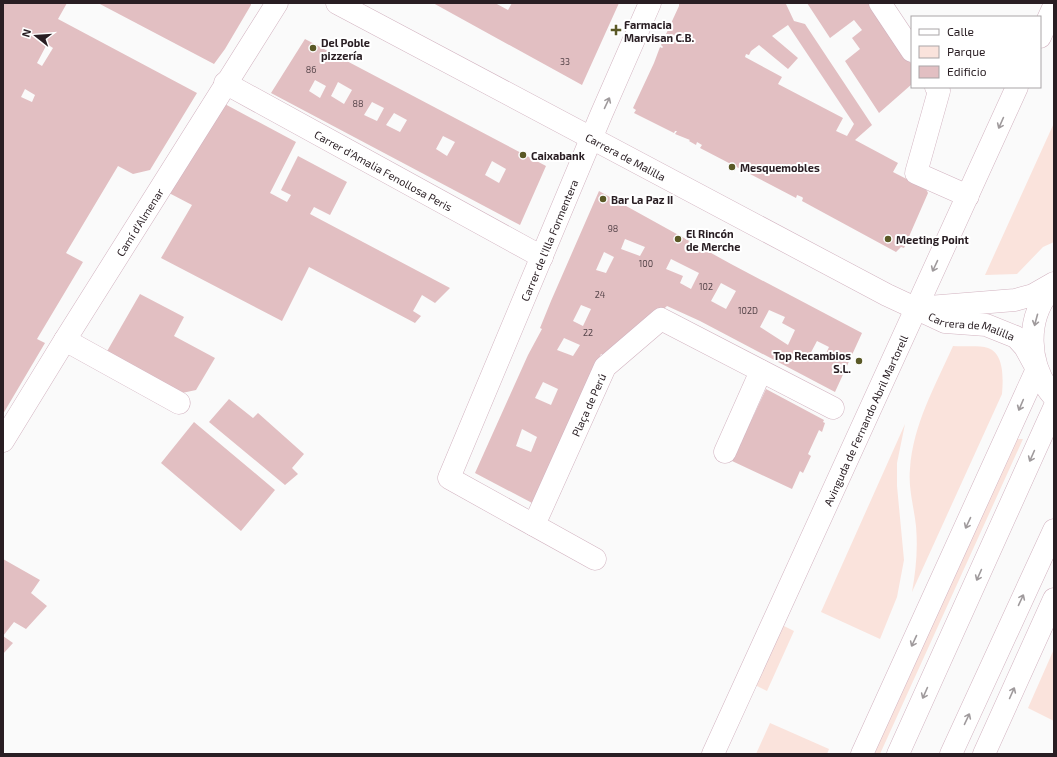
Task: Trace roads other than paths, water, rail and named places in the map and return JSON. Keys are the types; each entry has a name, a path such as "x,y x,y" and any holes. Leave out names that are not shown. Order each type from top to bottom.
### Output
{"street":[{"name":"Camí d'Almenar","path":"3,441 225,83 277,3"},
{"name":"Carrera de Malilla","path":"337,3 887,295 945,322 986,325 1016,336 1025,347 1042,380 1054,397"},
{"name":"Carrer de l'Illa Formentera","path":"534,525 448,478 650,3"},
{"path":"880,3 911,50"},
{"path":"1041,34 1054,6"},
{"name":"Carrer d'Amalia Fenollosa Peris","path":"225,83 542,257"},
{"path":"936,88 938,92 916,173 968,196"},
{"name":"Avinguda de Fernando Abril Martorell","path":"713,754 1017,88"},
{"name":"Carrera de Malilla","path":"916,308 1015,300 1033,295 1054,283"},
{"path":"862,754 1037,369 1033,352 1034,324 1038,310 1047,293 1054,286"},
{"name":"Plaça de Perú","path":"534,525 605,367 661,319 833,408"},
{"path":"65,340 179,402"},
{"path":"725,452 761,371"},
{"path":"898,754 1054,408"},
{"path":"534,525 595,559"},
{"path":"951,754 1054,530"},
{"path":"984,754 1054,599"}],"place":[{"name":"Farmacia Marvisan C.B.","path":"616,30"},
{"name":"Del Poble pizzería","path":"313,48"},
{"name":"Caixabank","path":"523,155"},
{"name":"Mesquemobles","path":"732,167"},
{"name":"Bar La Paz II","path":"603,199"},
{"name":"El Rincón de Merche","path":"678,239"},
{"name":"Meeting Point","path":"888,239"},
{"name":"Top Recambios S.L.","path":"859,361"}]}
